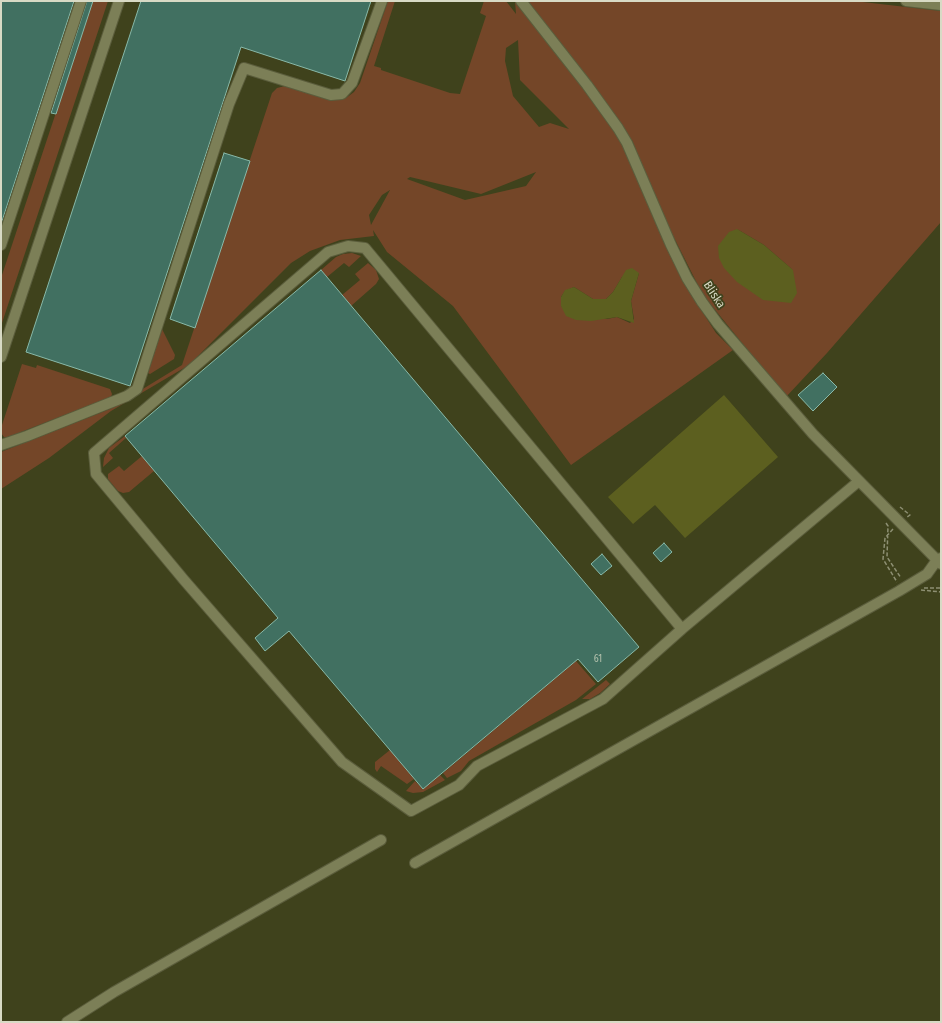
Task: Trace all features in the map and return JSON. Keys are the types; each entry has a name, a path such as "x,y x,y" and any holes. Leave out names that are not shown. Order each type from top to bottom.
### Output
{"street":[{"path":"1,245 82,1"},
{"path":"1,357 119,1"},
{"path":"1,445 127,396 138,389 229,104 244,68 331,94 342,94 352,82 382,1"},
{"name":"Bliska","path":"521,1 587,85 621,133 671,245 702,302 718,324 808,428 940,561"},
{"path":"906,1 941,5"},
{"path":"682,630 365,248 348,246 328,252 94,453 96,474 184,580 342,762 411,811 459,785 477,766 603,699 682,630 859,481"},
{"path":"415,863 902,585 927,574 940,561"},
{"path":"67,1022 114,992 381,840"}],"path":[{"path":"899,506 910,516 905,518"},
{"path":"884,521 888,526 887,556 902,585"},
{"path":"897,525 885,538 883,559 902,585"},
{"path":"921,587 941,588"},
{"path":"918,589 941,592"}],"shaded area":[{"path":"93,1 108,1 1,326 1,278"},
{"path":"388,1 395,1 374,66 381,68 381,70 450,93 460,94 486,16 480,13 484,1 506,1 516,14 515,1 854,1 941,11 941,222 827,353 786,397 703,295 658,206 632,140 621,142 687,288 716,333 733,350 571,465 453,306 387,252 373,230 374,236 340,240 310,251 291,263 189,365 111,411 49,458 1,489 1,452 110,409 182,365 272,93 277,88 285,86 335,100 346,98 354,92 360,83","holes":["518,40 520,80 569,129 550,123 539,127 513,96 505,61 506,48","536,172 526,186 465,200 407,179 410,177 481,194","390,190 371,225 369,215 382,195","737,229 764,245 793,270","639,273 631,301 634,319 630,323 617,317 607,319 561,306 561,297 565,291 574,287 593,299 606,299 613,292 622,277"]},
{"path":"737,229 764,245 793,270 797,293 791,303 763,300 737,282 724,268 719,258 718,246 729,232"},
{"path":"352,253 361,256 349,267 344,263 327,277 321,270 336,257 343,254"},
{"path":"368,263 376,270 379,279 376,284 351,306 342,295 360,280 355,274"},
{"path":"632,268 639,273 631,301 634,323 617,317 591,321 576,320 566,316 561,306 561,297 565,290 574,287 593,299 606,299 613,292 626,270"},
{"path":"162,329 175,355 174,359 150,374 148,373"},
{"path":"22,364 36,368 37,365 110,389 112,394 111,397 8,437 4,437 1,433 2,425"},
{"path":"724,395 778,457 685,538 655,505 633,524 608,497"},
{"path":"125,436 126,438 109,453 113,458 103,467 104,458 109,448"},
{"path":"142,456 154,471 129,492 123,493 118,491 108,479 108,474 119,466 124,471"},
{"path":"576,661 596,684 576,700 469,761 461,771 447,778 443,773"},
{"path":"606,680 610,684 600,693 590,699 582,699"},
{"path":"390,750 414,779 407,784 381,766 377,772 375,769 375,762"},
{"path":"440,775 445,780 423,792 413,793 406,791 415,781 423,789"}],"building":[{"path":"1,1 74,1 1,224"},
{"path":"87,1 93,1 56,114 51,113"},
{"path":"141,1 371,1 345,81 241,47 130,386 26,352"},
{"path":"224,153 250,161 195,328 170,319"},
{"path":"321,270 639,647 598,682 578,659 423,789 289,631 265,651 255,638 278,618 125,436"},
{"path":"823,373 837,387 813,411 798,395"},
{"path":"664,543 672,552 661,562 653,553"},
{"path":"602,554 612,566 601,575 591,564"}]}
